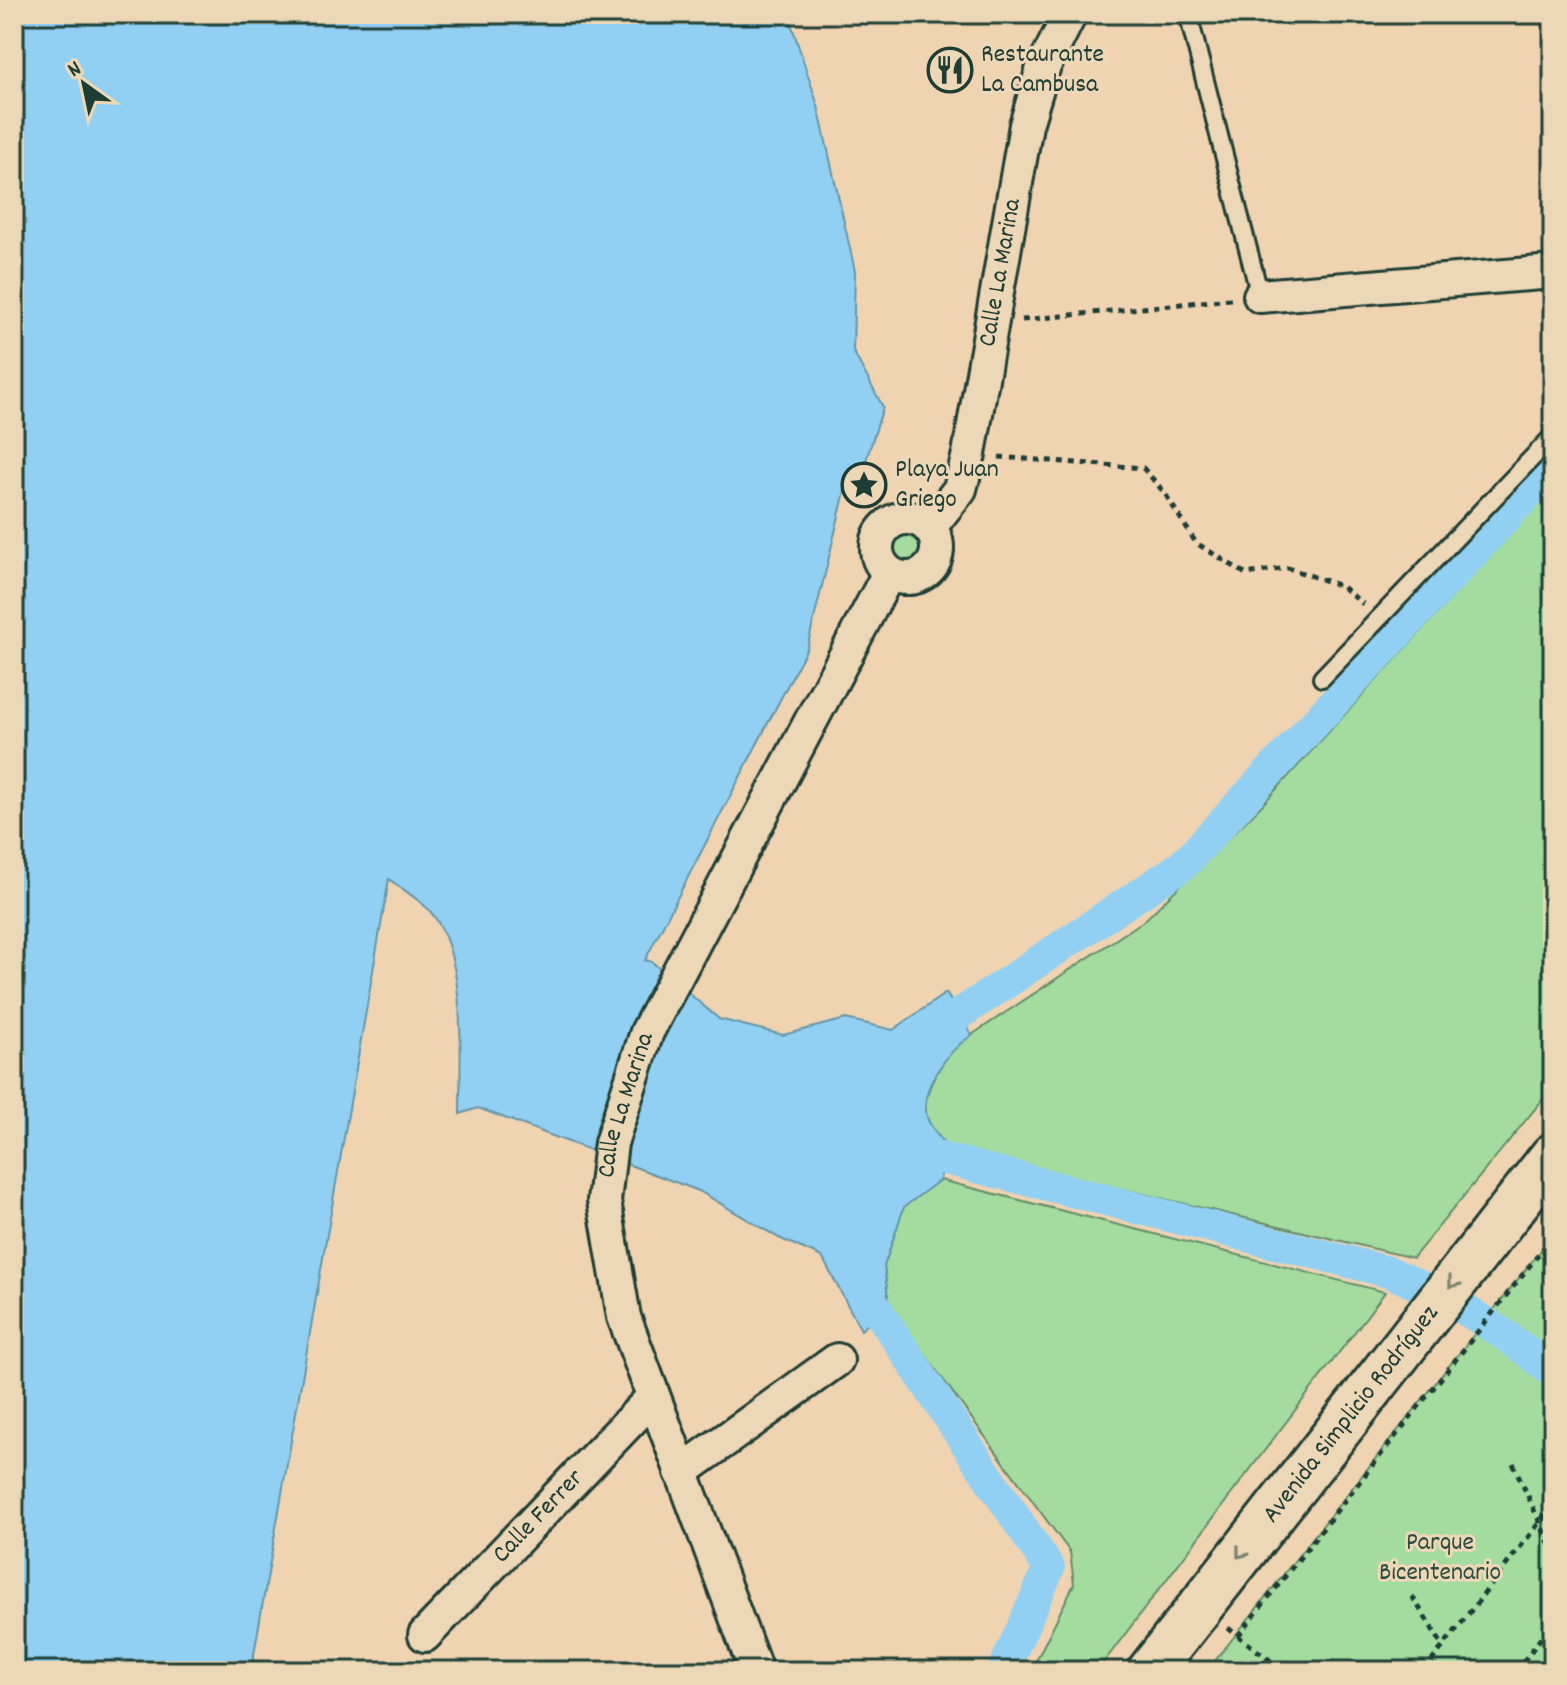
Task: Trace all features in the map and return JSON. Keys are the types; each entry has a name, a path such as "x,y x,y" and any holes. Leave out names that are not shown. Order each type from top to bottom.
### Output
{"main road":[{"name":"Avenida Simplicio Rodríguez","path":"1150,1671 1553,1156"}],"street":[{"name":"Calle La Marina","path":"929,528 960,489 969,454 1026,125 1043,68 1070,14"},
{"path":"1260,296 1553,272"},
{"path":"901,518 922,521 937,545 933,564 926,571 908,579 889,573 878,557 878,537 884,528 901,518"},
{"name":"Calle La Marina","path":"756,1671 624,1317 608,1240 604,1201 611,1143 647,1032 889,573"},
{"path":"681,1472 837,1360"},
{"name":"Calle Ferrer","path":"425,1635 653,1397"}],"lane":[{"path":"1188,14 1260,296"},
{"path":"1322,678 1553,436"}],"path":[{"path":"992,323 1260,296"},
{"path":"969,454 1143,468 1164,492 1196,543 1246,574 1288,568 1341,586 1379,618"},
{"path":"1238,1636 1553,1236"},
{"path":"1513,1463 1553,1552"},
{"path":"1424,1671 1553,1505"},
{"path":"1412,1596 1443,1646"},
{"path":"1200,1606 1284,1671"},
{"path":"1516,1671 1553,1622"}],"green space":[{"path":"1553,487 1553,1087 1413,1258 946,1147 928,1121 926,1102 938,1071 955,1046 1145,920 1260,807"},
{"path":"907,528 921,534 927,548 921,562 907,568 893,562 887,548 893,534"},
{"path":"940,1180 1385,1292 1097,1671 1031,1671 1074,1584 1070,1552 889,1306 884,1266 904,1206"},
{"name":"Parque Bicentenario","path":"1553,1235 1553,1671 1207,1671"}],"water":[{"path":"14,14 788,14 818,106 855,271 853,351 883,407 863,470 845,491 807,648 645,960 652,962 719,1019 783,1035 846,1019 893,1030 946,993 972,1035 945,1061 927,1096 928,1120 946,1147 940,1180 904,1207 884,1266 889,1306 861,1330 822,1257 779,1238 699,1191 478,1108 460,1114 460,1014 453,962 436,919 427,908 389,879 251,1671 14,1671"}],"waterway":[{"path":"922,1039 1183,865 1553,467"},
{"path":"902,1148 1392,1273 1476,1317 1515,1342 1553,1373"},
{"path":"856,1278 1049,1568 1003,1671"}],"place":[{"name":"Restaurante La Cambusa","path":"950,70"},
{"name":"Playa Juan Griego","path":"864,485"}]}
